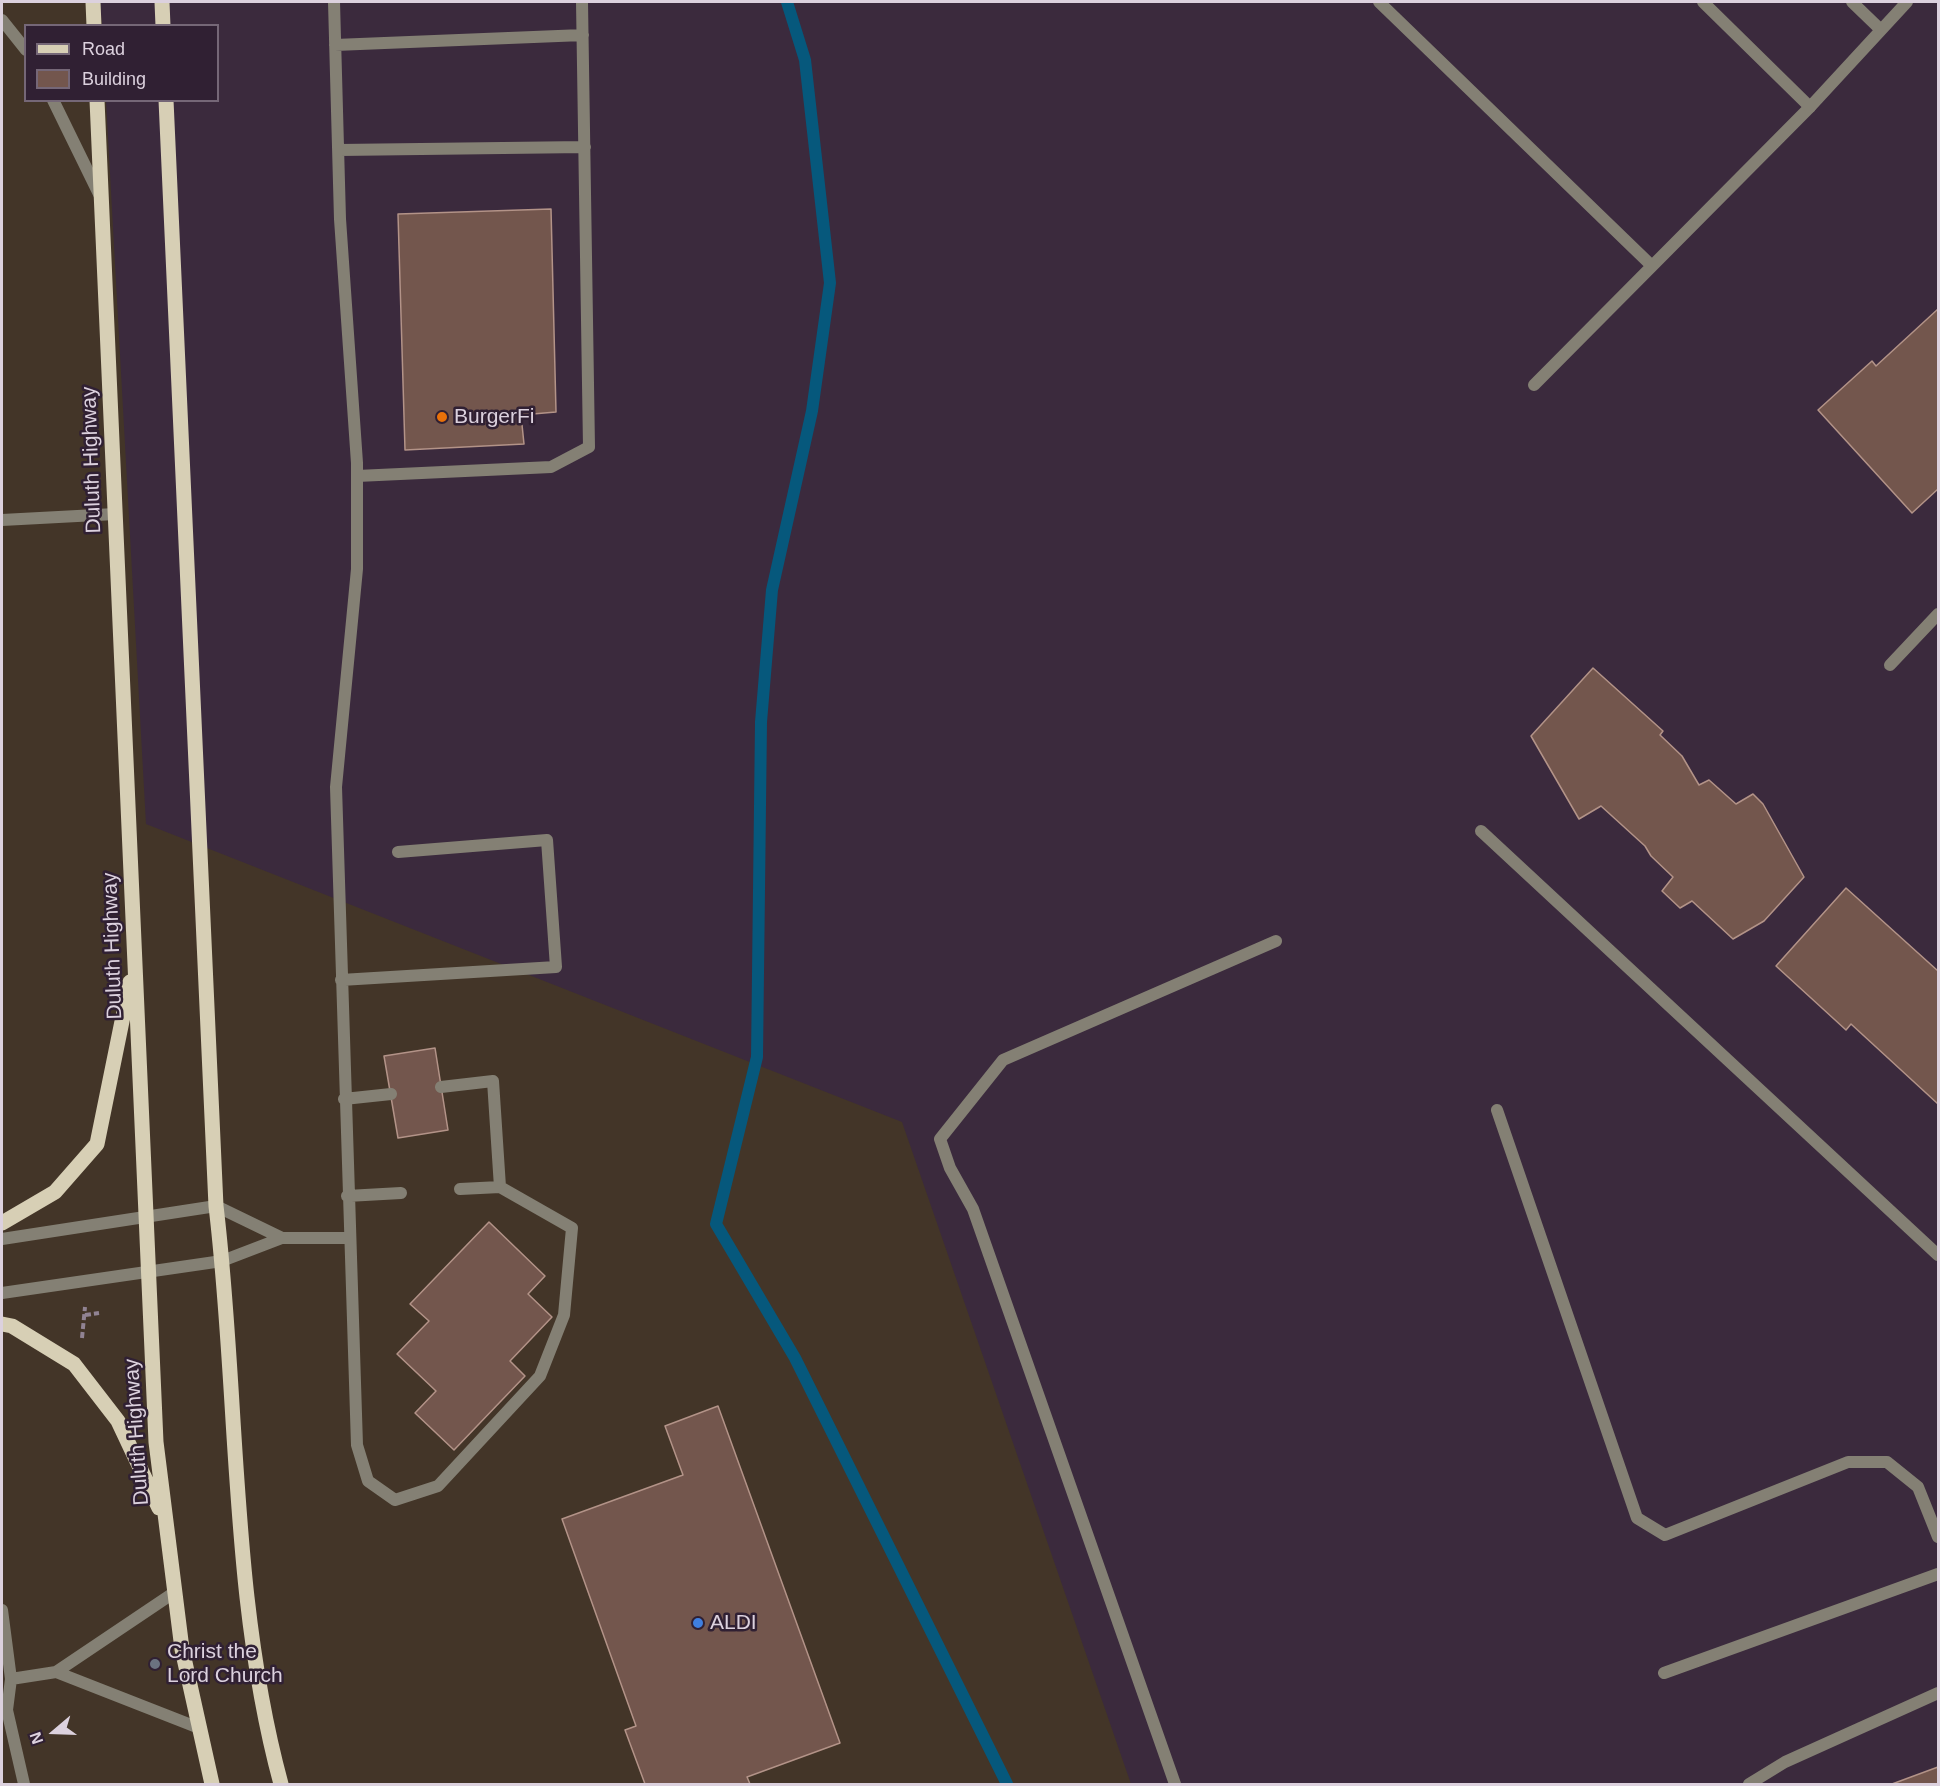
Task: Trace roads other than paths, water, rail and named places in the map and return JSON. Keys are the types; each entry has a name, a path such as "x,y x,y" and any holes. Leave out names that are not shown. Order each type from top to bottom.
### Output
{"main road":[{"path":"93,2 94,24"},
{"path":"162,2 163,24"},
{"name":"Duluth Highway","path":"97,102 156,1442 182,1649 212,1785"},
{"path":"166,102 216,1206 222,1261 244,1581 270,1744 281,1785"},
{"path":"2,1223 55,1192 97,1144 135,959"},
{"path":"2,1324 12,1326 74,1364 118,1421 166,1523"}],"street":[{"path":"334,2 340,219 357,476 357,569 336,787 347,1196 357,1445 368,1481 395,1500 438,1486 540,1376 564,1315 572,1228 500,1187 460,1189"},
{"path":"357,476 551,467 589,447 582,2"},
{"path":"1379,2 1652,266"},
{"path":"1703,2 1810,107"},
{"path":"1852,2 1881,30"},
{"path":"1533,385 1810,107 1907,2"},
{"path":"2,20 24,48"},
{"path":"335,45 583,35"},
{"path":"54,102 102,200"},
{"path":"339,150 585,147"},
{"path":"2,520 115,514"},
{"path":"1890,665 1938,614"},
{"path":"1481,831 1938,1255"},
{"path":"341,980 556,967 547,840 398,852"},
{"path":"1175,1785 973,1209 950,1168 940,1138 1003,1060 1276,941"},
{"path":"441,1087 493,1082 500,1187"},
{"path":"344,1099 391,1094"},
{"path":"1497,1110 1637,1518 1665,1535 1848,1462 1887,1462 1918,1487 1938,1537"},
{"path":"347,1196 401,1193"},
{"path":"2,1239 216,1206 282,1238"},
{"path":"2,1293 222,1261 282,1238 349,1238"},
{"path":"1664,1673 1938,1574"},
{"path":"10,1679 56,1672 174,1592"},
{"path":"2,1610 10,1679 4,1711 24,1785"},
{"path":"56,1672 200,1728"},
{"path":"1749,1785 1785,1762 1938,1694"}],"waterway":[{"path":"787,2 805,60 830,283 812,411 772,590 761,722 757,1057 716,1224 795,1358 1007,1784"}],"place":[{"name":"BurgerFi","path":"442,417"},
{"name":"ALDI","path":"698,1623"},
{"name":"Christ the Lord Church","path":"155,1664"}]}
